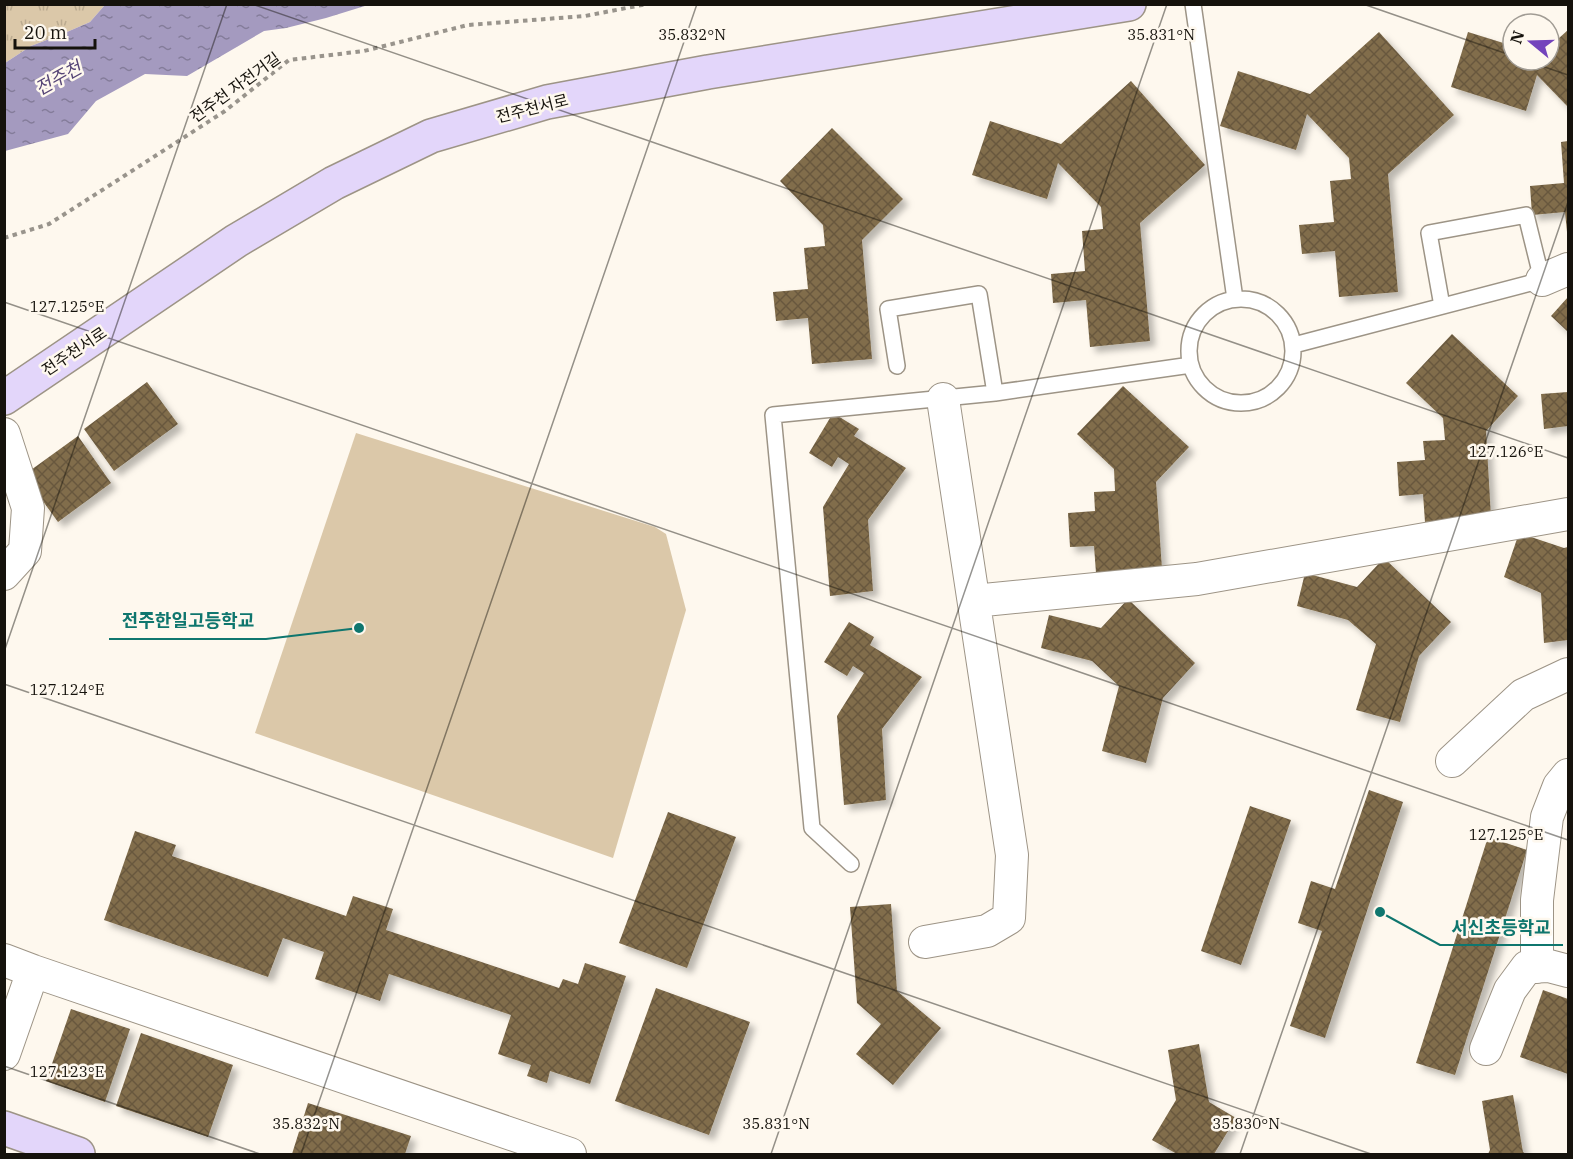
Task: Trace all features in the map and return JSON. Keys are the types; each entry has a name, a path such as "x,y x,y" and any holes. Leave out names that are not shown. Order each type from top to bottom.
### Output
{"street":[{"name":"전주천서로","path":"4,398 246,236 334,183 431,136 547,102 708,72 1129,4"},
{"path":"925,942 987,931 1010,918 1012,855 943,399"},
{"path":"4,434 28,508 25,551 4,574"},
{"path":"974,601 1197,579 1569,514"},
{"path":"1452,761 1522,695 1569,674"},
{"path":"1537,967 1537,900 1547,817 1559,786 1569,776"},
{"path":"4,960 570,1155"},
{"path":"1486,1049 1510,990 1527,967 1549,966 1569,971"},
{"path":"4,1054 33,971"},
{"path":"4,1128 78,1155"}],"lane":[{"path":"1193,4 1235,299"},
{"path":"1294,345 1442,306 1555,274 1526,215 1429,233 1442,306"},
{"path":"897,366 888,309 979,294 995,393"},
{"path":"1235,299 1252,299 1268,305 1289,329 1294,345 1287,378 1276,390 1262,399 1246,404 1228,402 1211,394 1198,381 1191,365 1189,347 1193,330 1204,314 1218,304 1235,299"},
{"path":"851,864 812,828 773,416 995,393 1191,365"}],"path":[{"name":"전주천 자전거길","path":"4,238 49,224 225,111 289,60 364,51 468,25 585,16 647,4"}],"green space":[{"path":"5,5 110,5 104,6 90,22 31,46 5,63"},
{"path":"356,433 655,527 666,534 686,610 613,858 255,733"}],"water":[{"name":"전주천","path":"368,5 286,28 264,31 187,76 145,74 96,101 68,134 5,151 5,63 31,46 90,22 104,6"}],"building":[{"path":"1568,30 1568,107 1537,75 1526,111 1451,87 1468,32 1501,42 1501,72 1561,72 1561,36"},
{"path":"1379,32 1454,115 1388,174 1398,292 1339,297 1335,251 1302,254 1299,225 1334,222 1330,181 1351,179 1349,158 1307,114 1296,150 1220,126 1238,71 1310,94"},
{"path":"1131,81 1205,165 1140,223 1150,341 1090,347 1086,300 1053,303 1051,274 1085,271 1082,231 1103,229 1101,207 1058,163 1047,199 972,175 990,121 1061,144"},
{"path":"832,128 903,199 862,240 872,359 812,364 808,318 776,321 773,292 808,289 804,248 825,246 823,225 780,181"},
{"path":"1568,141 1567,232 1565,212 1532,215 1530,186 1564,183 1561,142"},
{"path":"1568,297 1568,332 1551,316"},
{"path":"1452,334 1518,396 1486,431 1491,517 1425,522 1423,494 1399,496 1397,462 1425,460 1423,441 1445,440 1443,418 1406,383"},
{"path":"147,382 178,424 114,471 84,429"},
{"path":"1123,386 1189,447 1156,482 1162,569 1096,573 1094,546 1070,547 1068,513 1095,511 1094,492 1115,491 1114,469 1077,434"},
{"path":"1568,392 1568,426 1544,429 1541,394"},
{"path":"833,413 859,429 854,436 906,468 868,520 873,591 830,596 823,507 849,464 838,457 832,467 809,453"},
{"path":"78,436 111,483 58,522 24,475"},
{"path":"1519,533 1564,548 1568,547 1568,640 1544,643 1541,593 1504,577"},
{"path":"1384,558 1451,622 1419,656 1400,722 1356,710 1376,644 1348,620 1297,606 1305,573 1357,587"},
{"path":"1128,599 1195,663 1163,698 1146,763 1102,751 1119,686 1092,661 1041,648 1049,615 1101,628"},
{"path":"849,622 874,637 870,645 922,677 882,729 886,800 844,805 837,716 864,673 853,666 847,676 824,662"},
{"path":"1369,790 1403,802 1325,1038 1290,1026 1322,931 1298,923 1311,881 1335,889"},
{"path":"1250,806 1291,820 1241,965 1201,951"},
{"path":"668,812 736,837 687,968 619,943"},
{"path":"135,831 176,845 172,856 346,916 353,896 393,909 386,930 559,988 563,979 578,984 585,963 626,976 590,1084 550,1071 547,1083 527,1076 531,1065 498,1054 511,1015 389,974 380,1001 315,979 324,952 283,938 268,977 104,920"},
{"path":"1488,837 1527,850 1455,1075 1416,1063"},
{"path":"891,904 897,991 941,1028 893,1085 856,1054 881,1024 857,1003 850,907"},
{"path":"656,988 750,1022 709,1135 615,1101"},
{"path":"1543,990 1568,999 1568,1074 1520,1057"},
{"path":"71,1009 130,1029 105,1102 46,1081"},
{"path":"141,1033 233,1065 208,1137 116,1106"},
{"path":"1199,1044 1209,1102 1236,1118 1214,1154 1177,1154 1152,1140 1176,1100 1168,1050"},
{"path":"1513,1095 1523,1152 1526,1154 1488,1154 1490,1150 1482,1101"},
{"path":"308,1103 411,1136 405,1154 292,1154"}],"place":[{"name":"전주한일고등학교","path":"359,628"},
{"name":"서신초등학교","path":"1380,912"}]}
